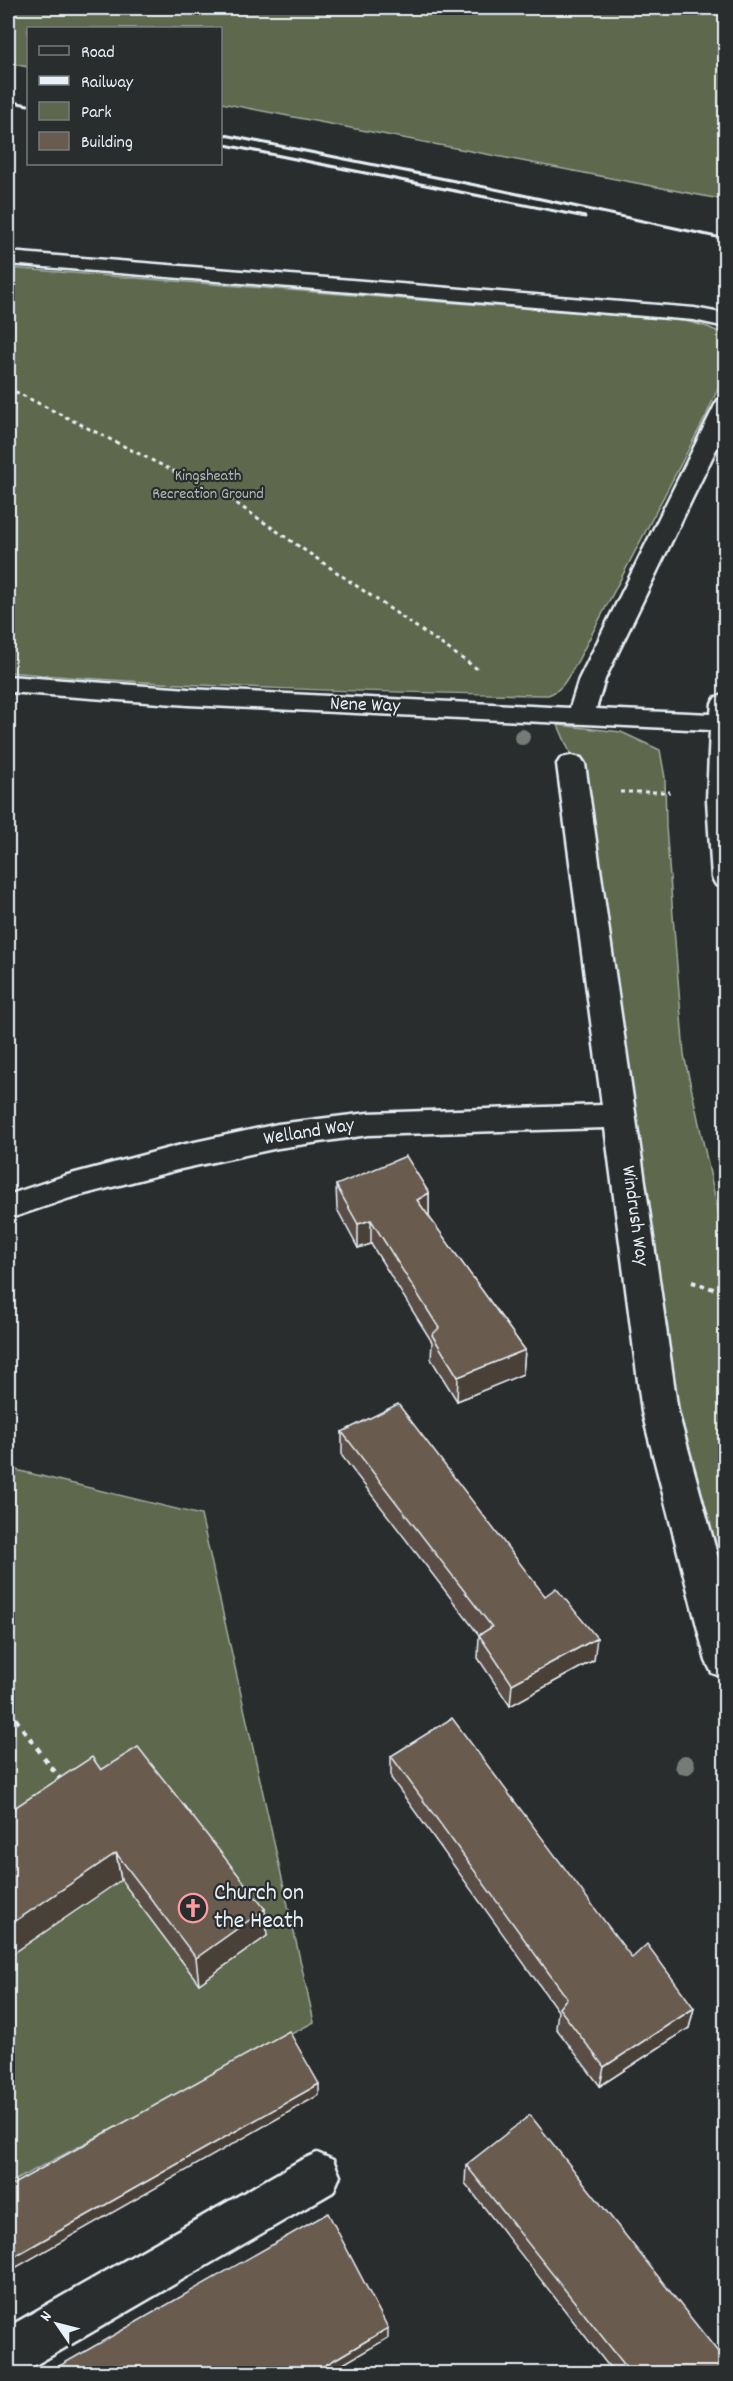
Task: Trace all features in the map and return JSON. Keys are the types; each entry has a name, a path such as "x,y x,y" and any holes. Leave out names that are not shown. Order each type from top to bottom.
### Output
{"street":[{"path":"8,258 694,314 726,321"},
{"path":"581,715 592,679 726,405"},
{"name":"Nene Way","path":"8,684 188,697 581,715 724,712"},
{"path":"724,712 721,800 726,878"},
{"name":"Windrush Way","path":"571,764 660,1412 726,1661"},
{"name":"Welland Way","path":"8,1207 64,1188 181,1156 278,1136 368,1124 620,1116"},
{"path":"8,2354 317,2176"}],"path":[{"path":"8,388 233,501 487,676"},
{"path":"8,1709 63,1784"}],"green space":[{"path":"8,8 725,8 725,200 222,103 222,27 27,27 27,67 8,63"},
{"name":"Kingsheath Recreation Ground","path":"8,268 685,321 708,327 725,335 725,372 706,416 575,666 561,687 553,693 548,695 345,691 210,686 8,672"},
{"path":"558,725 621,732 660,750 665,778 666,827 684,1055 725,1242 725,1606 671,1404 580,776"},
{"path":"8,1468 201,1515 314,2022 8,2184"}],"building":[{"path":"406,1156 429,1193 417,1200 525,1350 458,1377 432,1335 439,1328 371,1220 358,1224 336,1185"},
{"path":"398,1404 545,1596 556,1588 597,1638 512,1684 479,1635 492,1627 342,1432"},
{"path":"452,1718 632,1958 647,1944 694,2008 604,2067 559,2008 567,1998 391,1756"},
{"name":"Church on the Heath","path":"138,1747 265,1909 196,1958 116,1853 8,1926 8,1812 92,1757 101,1770"},
{"path":"289,2031 319,2084 8,2260 8,2187"},
{"path":"530,2115 726,2362 726,2373 631,2373 466,2165"},
{"path":"328,2213 388,2328 312,2373 47,2373"}],"railway":[{"path":"8,101 27,105"},
{"path":"222,134 490,188 726,239"},
{"path":"222,144 585,217"}],"place":[{"name":"Church on the Heath","path":"193,1908"}]}
